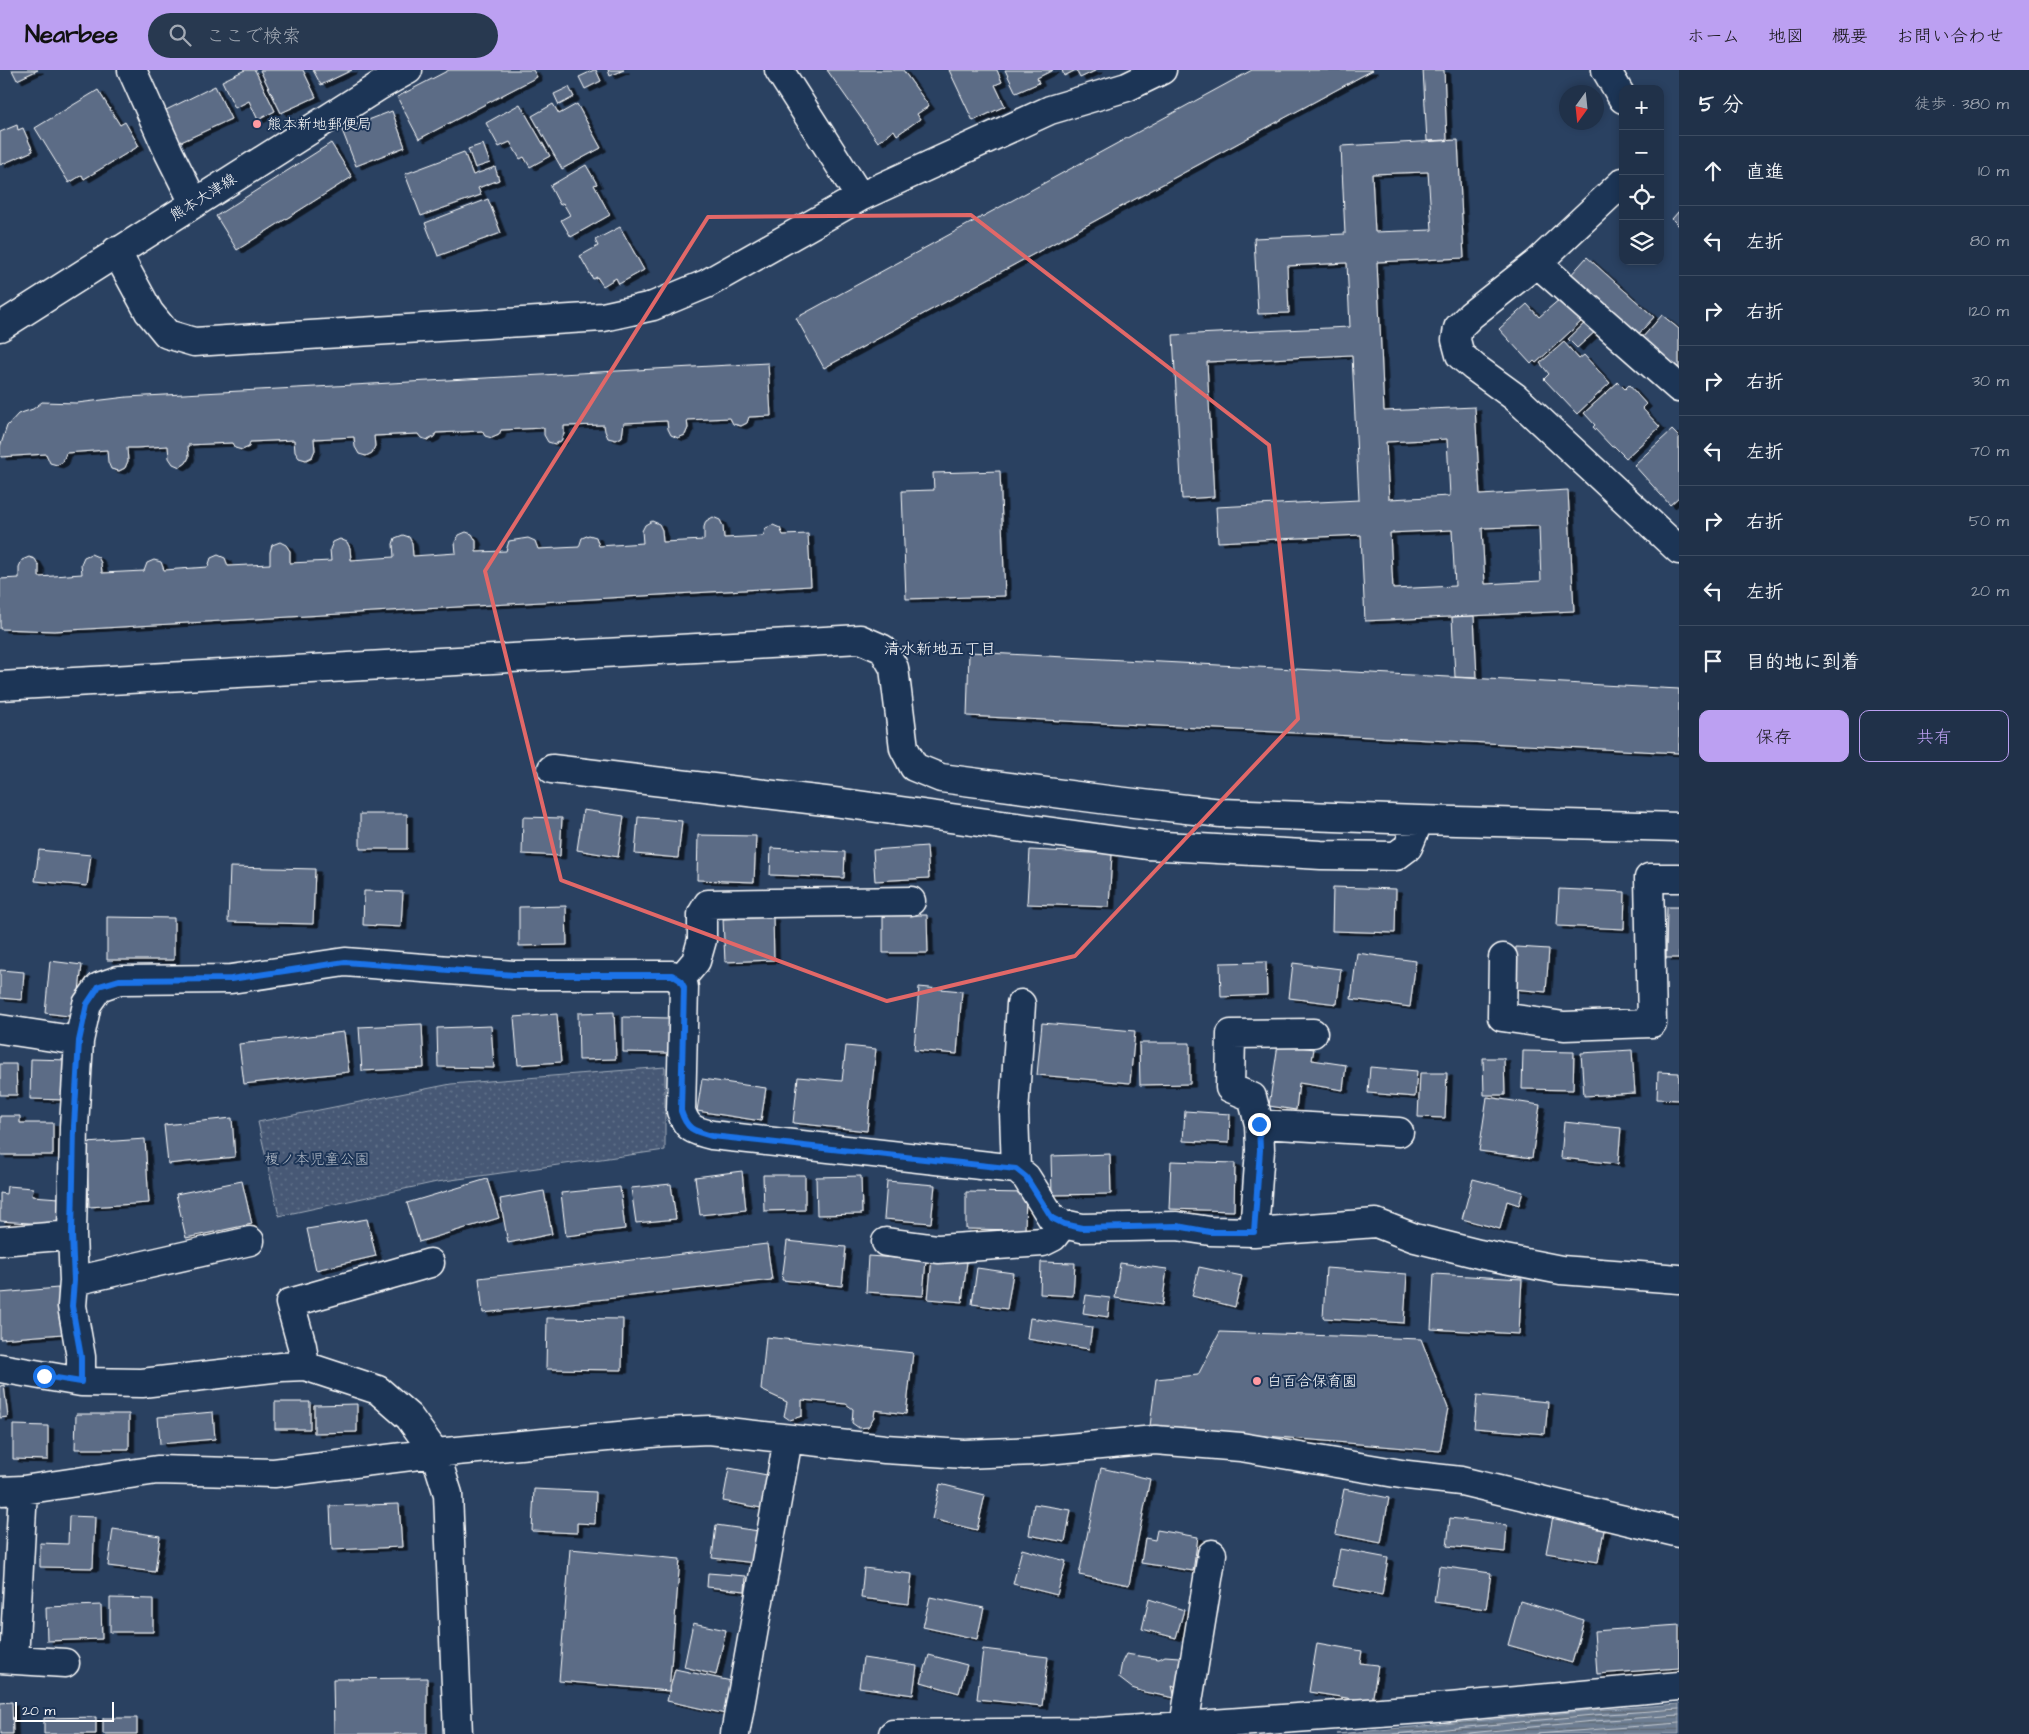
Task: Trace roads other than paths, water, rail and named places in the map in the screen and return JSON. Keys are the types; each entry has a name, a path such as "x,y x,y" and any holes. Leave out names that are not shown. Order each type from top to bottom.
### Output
{"street":[{"path":"132,70 169,153 194,203"},
{"name":"熊本大津線","path":"0,327 116,251 379,86 408,70"},
{"path":"779,70 860,196"},
{"path":"116,251 149,312 166,334 194,342 603,317 653,306 706,284 860,196 1050,110 1127,87 1162,70"},
{"path":"1606,70 1619,92"},
{"path":"1619,186 1537,263 1471,315 1458,328 1456,340 1460,355 1515,397 1679,550"},
{"path":"1537,263 1679,388"},
{"path":"0,686 860,639 883,649 894,668 904,748 914,767 941,778 1221,813 1679,827"},
{"path":"552,769 842,804 1147,845 1320,855 1396,856 1408,847 1419,820"},
{"path":"1503,958 1502,1018 1564,1026 1652,1023 1650,878 1679,878"},
{"path":"680,980 696,961 702,940 702,914 708,904 911,901"},
{"path":"81,1382 81,1357 72,1306 74,1281 72,1235 74,1126 79,1041 87,1004 99,986 119,980 231,979 345,962 514,975 672,975 680,980 684,987 681,1111 684,1122 694,1131 712,1136 1016,1169 1026,1177 1052,1218 1064,1224 1082,1228 1177,1226 1210,1232 1254,1232 1376,1224 1415,1238 1479,1254 1552,1268 1679,1279"},
{"path":"1016,1169 1014,1105 1021,1004"},
{"path":"0,1029 79,1041"},
{"path":"1254,1232 1260,1150 1259,1124 1252,1097 1230,1088 1231,1034 1313,1033"},
{"path":"1259,1124 1399,1132"},
{"path":"886,1242 938,1250 1043,1242 1053,1237 1064,1224"},
{"path":"0,1241 72,1235"},
{"path":"74,1281 250,1241"},
{"path":"305,1366 302,1346 290,1303 430,1263"},
{"path":"0,1368 81,1382 142,1383 305,1366 378,1390 409,1417 435,1453 448,1494 458,1734"},
{"path":"66,1664 7,1660 11,1491 156,1470 274,1474 435,1453 709,1430 885,1449 964,1454 1035,1451 1155,1440 1241,1447 1407,1475 1461,1481 1679,1533"},
{"path":"735,1734 788,1439"},
{"path":"1184,1726 1212,1554"},
{"path":"893,1734 1098,1732 1450,1706 1679,1686"}],"water":[{"path":"1679,1704 1679,1734 1337,1734 1593,1710"}],"place":[{"name":"熊本新地郵便局","path":"257,124"},
{"name":"白百合保育園","path":"1257,1381"}],"district":[{"name":"清水新地五丁目","path":"940,648"}],"park label":[{"name":"榎ノ本児童公園","path":"317,1159"}]}
